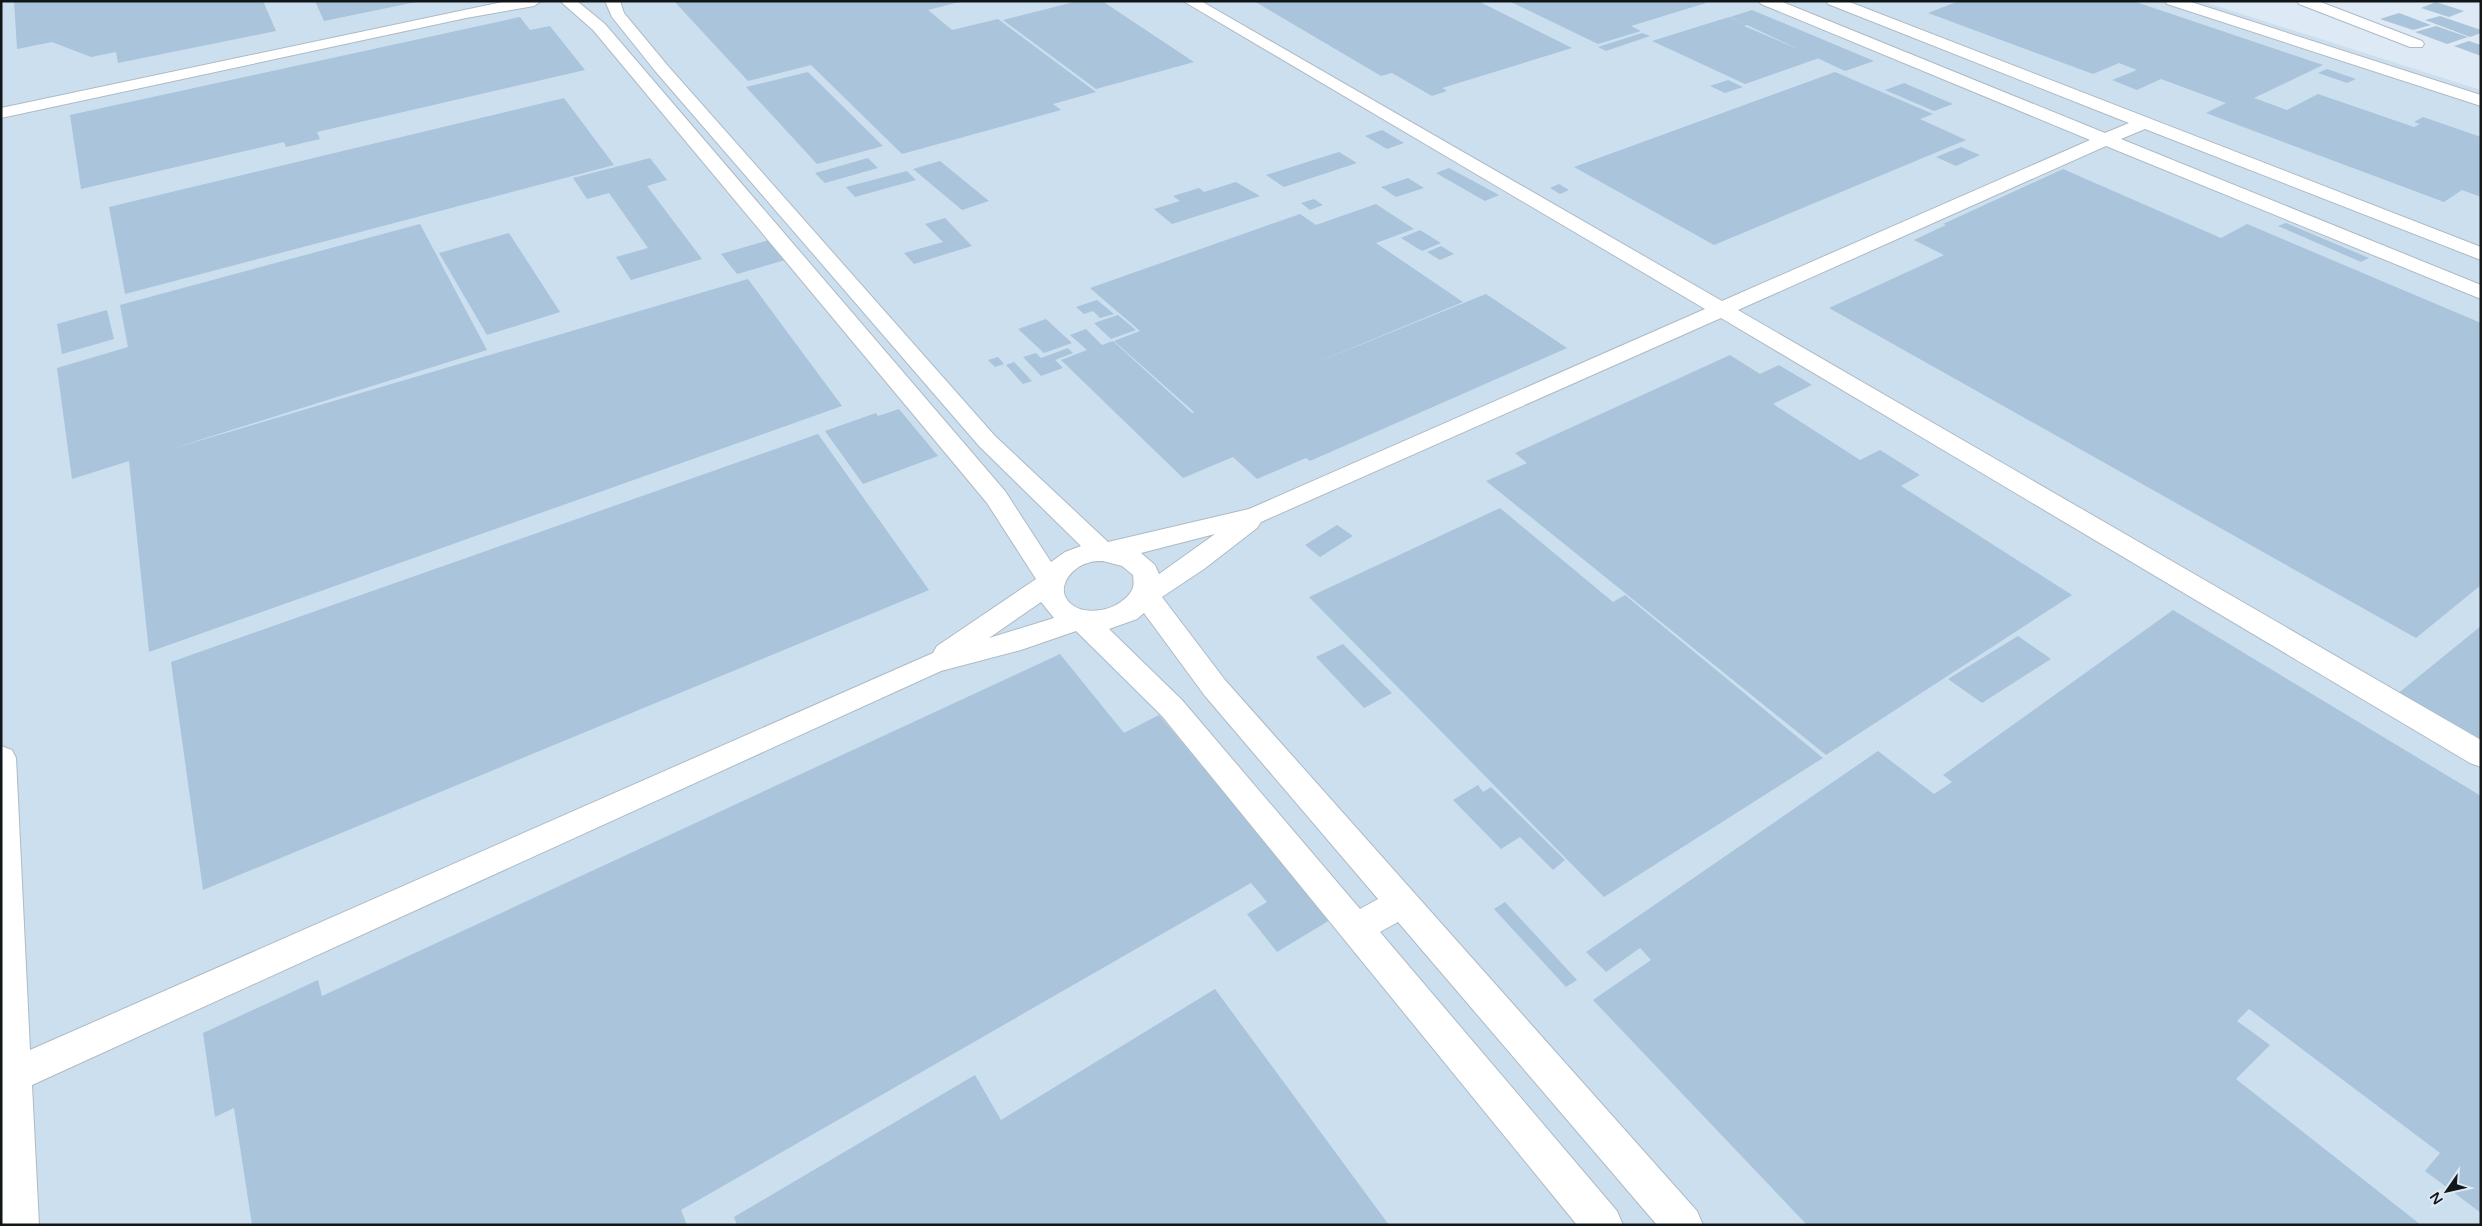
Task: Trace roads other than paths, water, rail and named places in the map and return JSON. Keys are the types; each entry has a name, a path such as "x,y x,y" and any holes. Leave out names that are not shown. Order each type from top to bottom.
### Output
{"street":[{"path":"1,96 61,88 468,1"},
{"path":"1,113 437,19 534,1"},
{"path":"567,1 599,28 996,498 1051,582"},
{"path":"612,1 622,21 988,441 1104,552 1120,554 1132,559 1147,573 1149,585 1146,595 1138,606 1119,617 1102,620 1081,619 1064,612 1054,602 1050,594 1051,582 1056,570 1073,558 1104,552 1151,542 1257,514 2103,139 2143,123"},
{"path":"1190,1 1722,309 2481,755"},
{"path":"1766,1 2481,293"},
{"path":"1833,1 2481,254"},
{"path":"2172,1 2481,101"},
{"path":"2304,1 2416,44"},
{"path":"689,135 715,129"},
{"path":"793,258 821,250"},
{"path":"894,378 924,368"},
{"path":"1146,595 1195,563 1257,514"},
{"path":"933,663 1051,582"},
{"path":"1146,595 1215,688 1683,1225"},
{"path":"8,1078 933,663 1021,640 1081,619"},
{"path":"1081,619 1172,708 1603,1225"},
{"path":"1,758 8,1078 19,1225"},
{"path":"1355,929 1402,902"}]}
